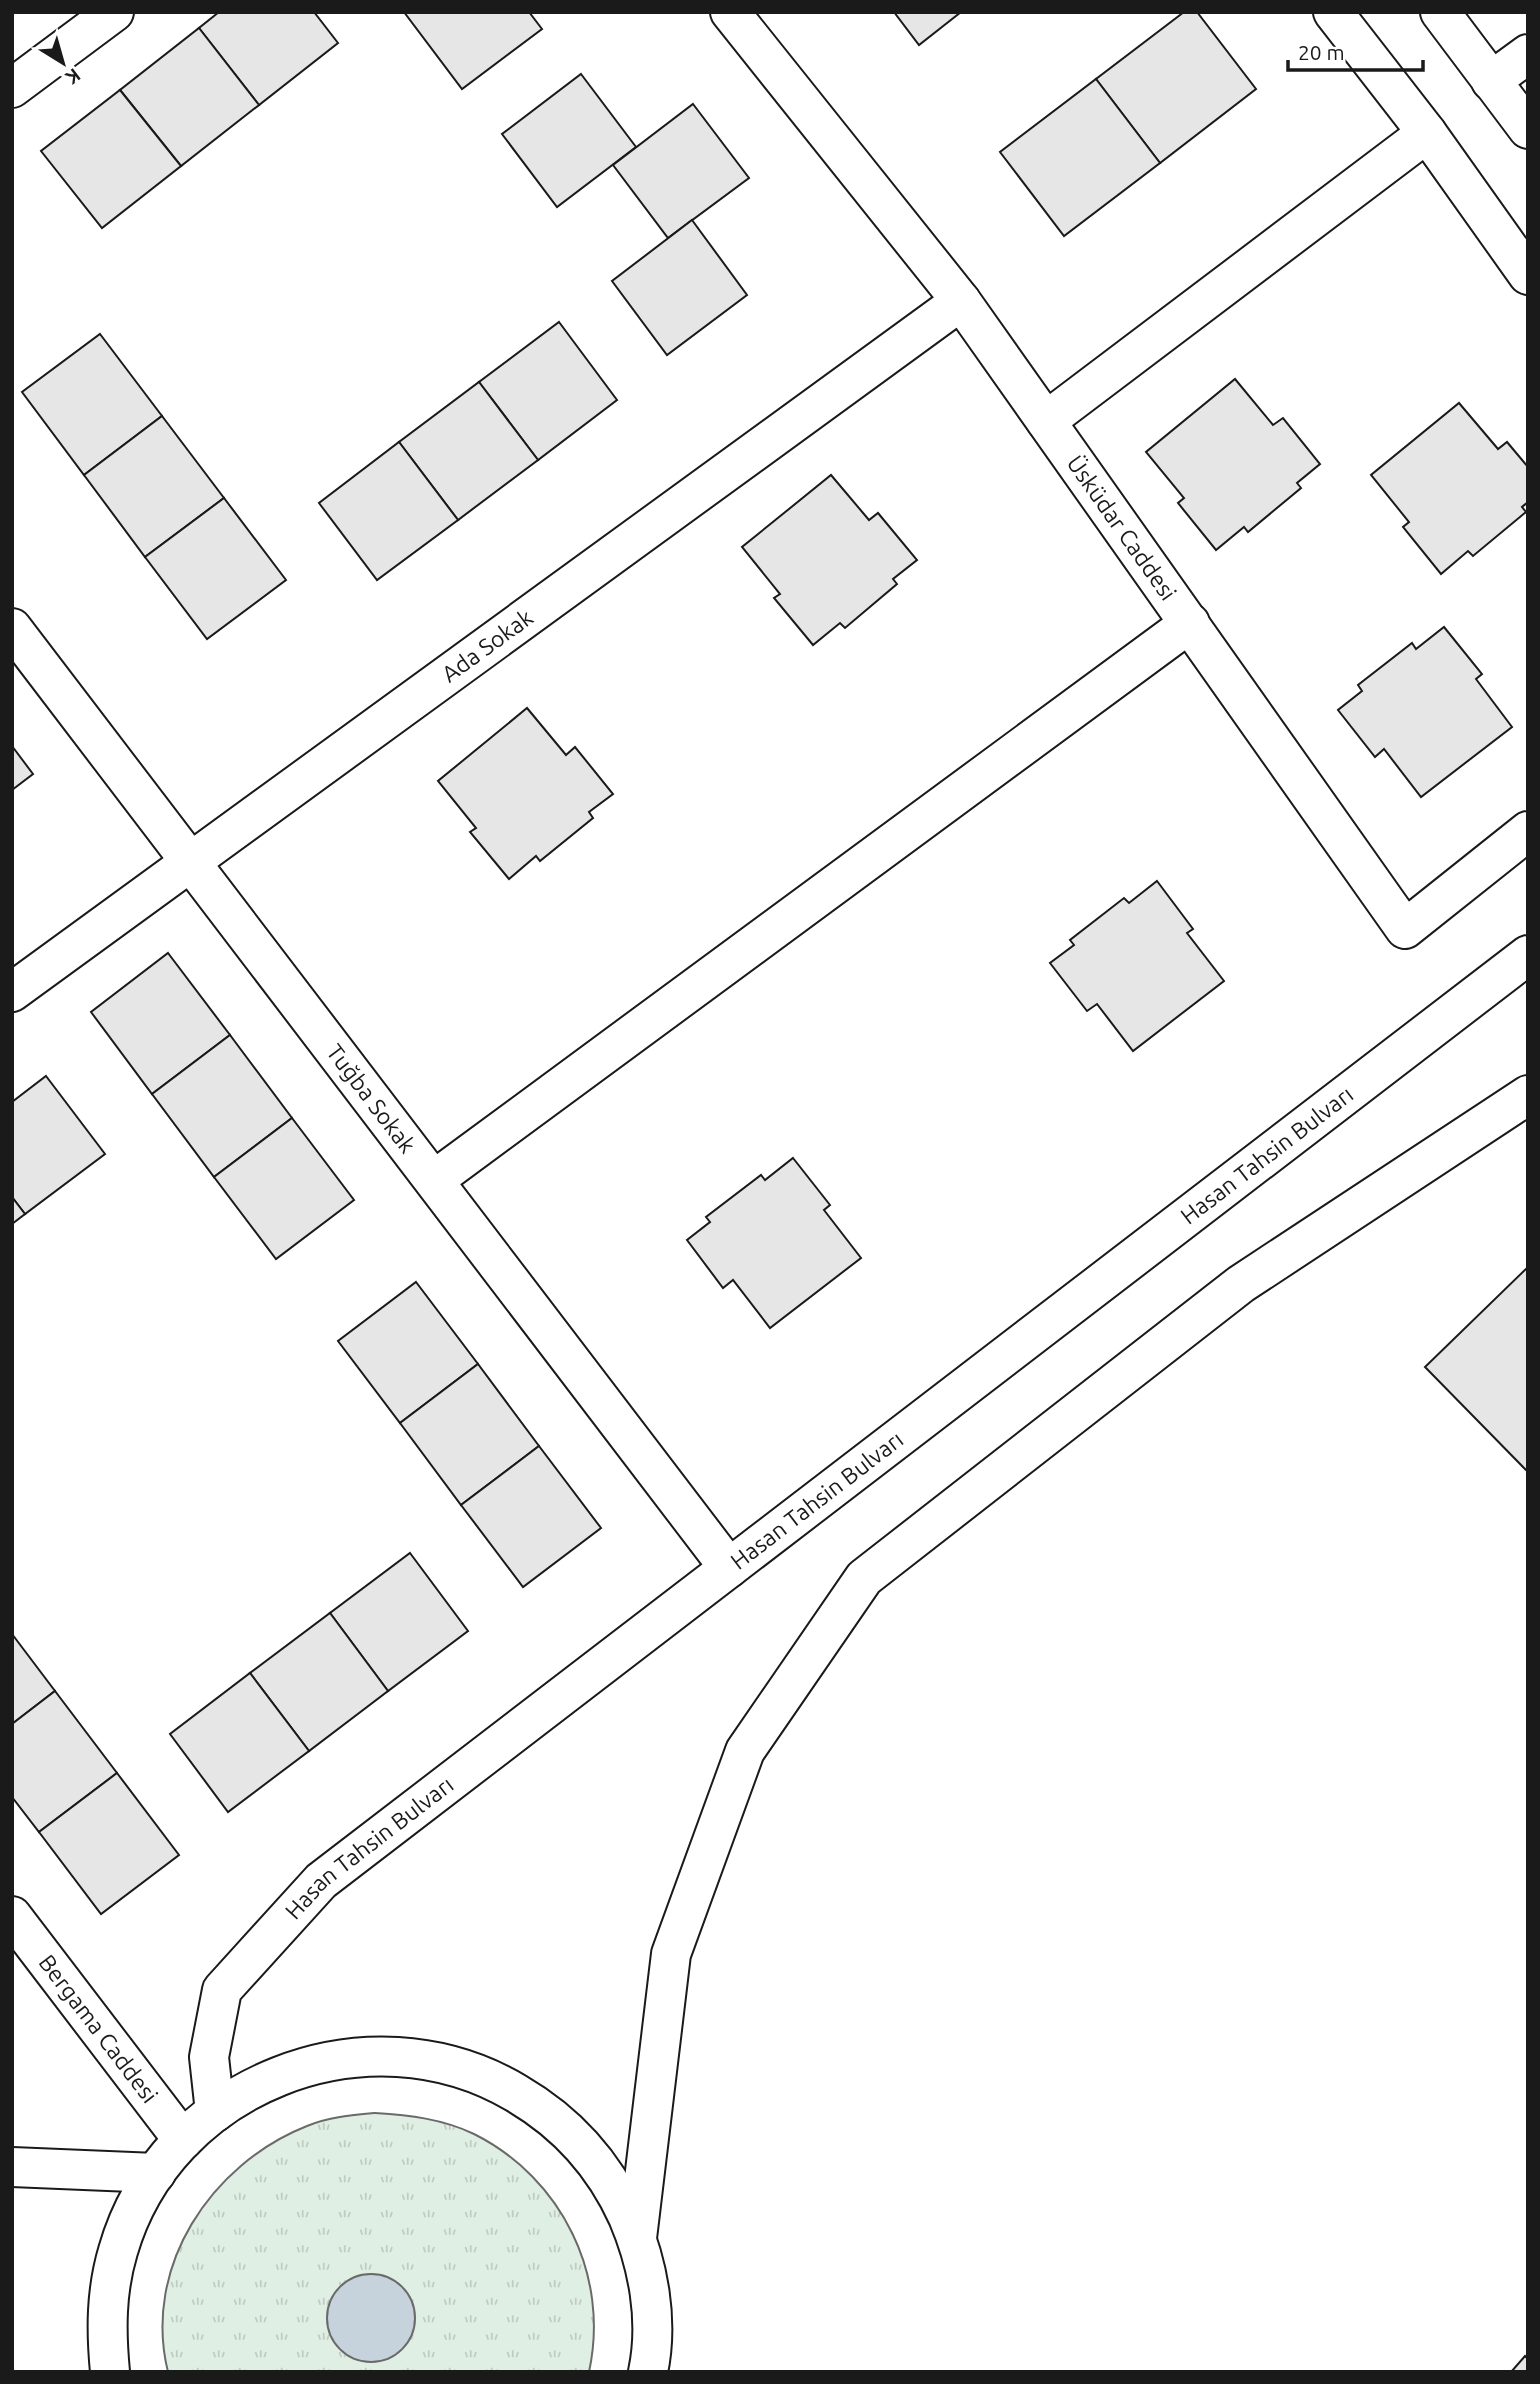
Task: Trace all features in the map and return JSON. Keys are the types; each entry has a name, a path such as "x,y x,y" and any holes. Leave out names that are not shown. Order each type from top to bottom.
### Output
{"street":[{"path":"12,88 114,12"},
{"name":"Üsküdar Caddesi","path":"730,12 961,301 1405,929 1528,831"},
{"path":"1333,12 1427,133 1528,275"},
{"path":"1440,12 1528,129"},
{"path":"1491,81 1528,54"},
{"path":"1046,421 1427,133"},
{"name":"Ada Sokak","path":"12,992 961,301"},
{"path":"434,1181 1190,623"},
{"name":"Tuğba Sokak","path":"12,628 729,1568"},
{"name":"Hasan Tahsin Bulvarı","path":"215,2112 209,2057 222,1990 321,1881 1528,955"},
{"path":"637,2238 671,1954 745,1751 864,1578 1241,1283 1528,1095"},
{"name":"Bergama Caddesi","path":"12,1916 183,2140"},
{"path":"110,2372 107,2334 109,2291 118,2250 134,2210 156,2173 183,2140 215,2112 251,2088 290,2071 332,2060 374,2056 417,2058 458,2067 498,2083 535,2104 568,2131 597,2163 620,2199 637,2238 648,2279 652,2322 650,2369"},
{"path":"12,2167 156,2173"}],"green space":[{"path":"375,2113 426,2119 474,2134 505,2153 532,2176 555,2203 585,2266 592,2300 594,2336 589,2372 168,2372 163,2333 165,2295 175,2258 192,2224 214,2193 241,2166 272,2143 307,2126 332,2118"}],"shaded area":[{"path":"371,2274 388,2277 402,2287 412,2301 415,2318 412,2335 402,2349 388,2359 371,2362 354,2359 340,2349 330,2335 327,2318 330,2301 340,2287 354,2277"}],"building":[{"path":"219,12 314,12 338,43 259,105 199,28"},
{"path":"404,12 529,12 542,29 462,89"},
{"path":"894,12 961,12 919,45"},
{"path":"1184,12 1197,12 1256,89 1160,163 1096,79"},
{"path":"199,28 259,105 181,166 120,90"},
{"path":"581,74 636,147 557,207 502,134"},
{"path":"1096,79 1160,163 1064,236 1000,152"},
{"path":"120,90 181,166 102,228 41,151"},
{"path":"693,104 749,178 668,238 613,165"},
{"path":"692,220 747,295 667,355 612,281"},
{"path":"559,322 617,400 538,460 479,382"},
{"path":"100,334 162,416 84,475 22,392"},
{"path":"1235,379 1273,425 1283,418 1320,464 1297,483 1301,488 1248,532 1244,527 1216,550 1178,503 1184,498 1146,452"},
{"path":"479,382 538,460 458,520 399,442"},
{"path":"1459,403 1498,449 1507,442 1528,467 1528,502 1522,507 1526,512 1473,556 1468,551 1441,574 1403,527 1409,522 1371,475"},
{"path":"162,416 224,498 145,557 84,475"},
{"path":"399,442 458,520 377,580 319,503"},
{"path":"831,475 869,520 878,513 917,560 893,579 897,584 845,628 840,623 813,645 774,598 780,594 742,547"},
{"path":"224,498 286,580 207,639 145,557"},
{"path":"1444,627 1482,674 1476,679 1512,727 1421,797 1384,749 1375,757 1338,710 1362,691 1358,685 1412,643 1416,649"},
{"path":"527,708 566,755 575,747 613,794 589,812 593,818 540,861 536,856 509,879 470,832 476,828 438,781"},
{"path":"12,746 33,774 12,790"},
{"path":"1157,881 1193,929 1187,933 1224,981 1133,1051 1097,1004 1087,1011 1050,963 1074,945 1070,940 1124,898 1129,903"},
{"path":"168,953 230,1035 152,1094 91,1012"},
{"path":"230,1035 292,1118 214,1177 152,1094"},
{"path":"46,1076 105,1154 25,1214 12,1197 12,1102"},
{"path":"292,1118 354,1200 276,1259 214,1177"},
{"path":"793,1158 830,1205 824,1210 861,1258 770,1328 733,1280 723,1288 687,1240 710,1222 706,1217 761,1175 765,1180"},
{"path":"12,1197 25,1214 12,1224"},
{"path":"1528,1267 1528,1472 1425,1367"},
{"path":"416,1282 478,1364 400,1423 338,1341"},
{"path":"478,1364 539,1446 461,1505 400,1423"},
{"path":"539,1446 601,1528 523,1587 461,1505"},
{"path":"410,1553 468,1631 388,1691 330,1613"},
{"path":"330,1613 388,1691 309,1751 250,1673"},
{"path":"12,1634 55,1691 12,1724"},
{"path":"250,1673 309,1751 228,1812 170,1734"},
{"path":"55,1691 117,1773 39,1832 12,1797 12,1724"},
{"path":"117,1773 179,1855 101,1914 39,1832"},
{"path":"1525,2356 1528,2359 1528,2372 1511,2372"}]}
